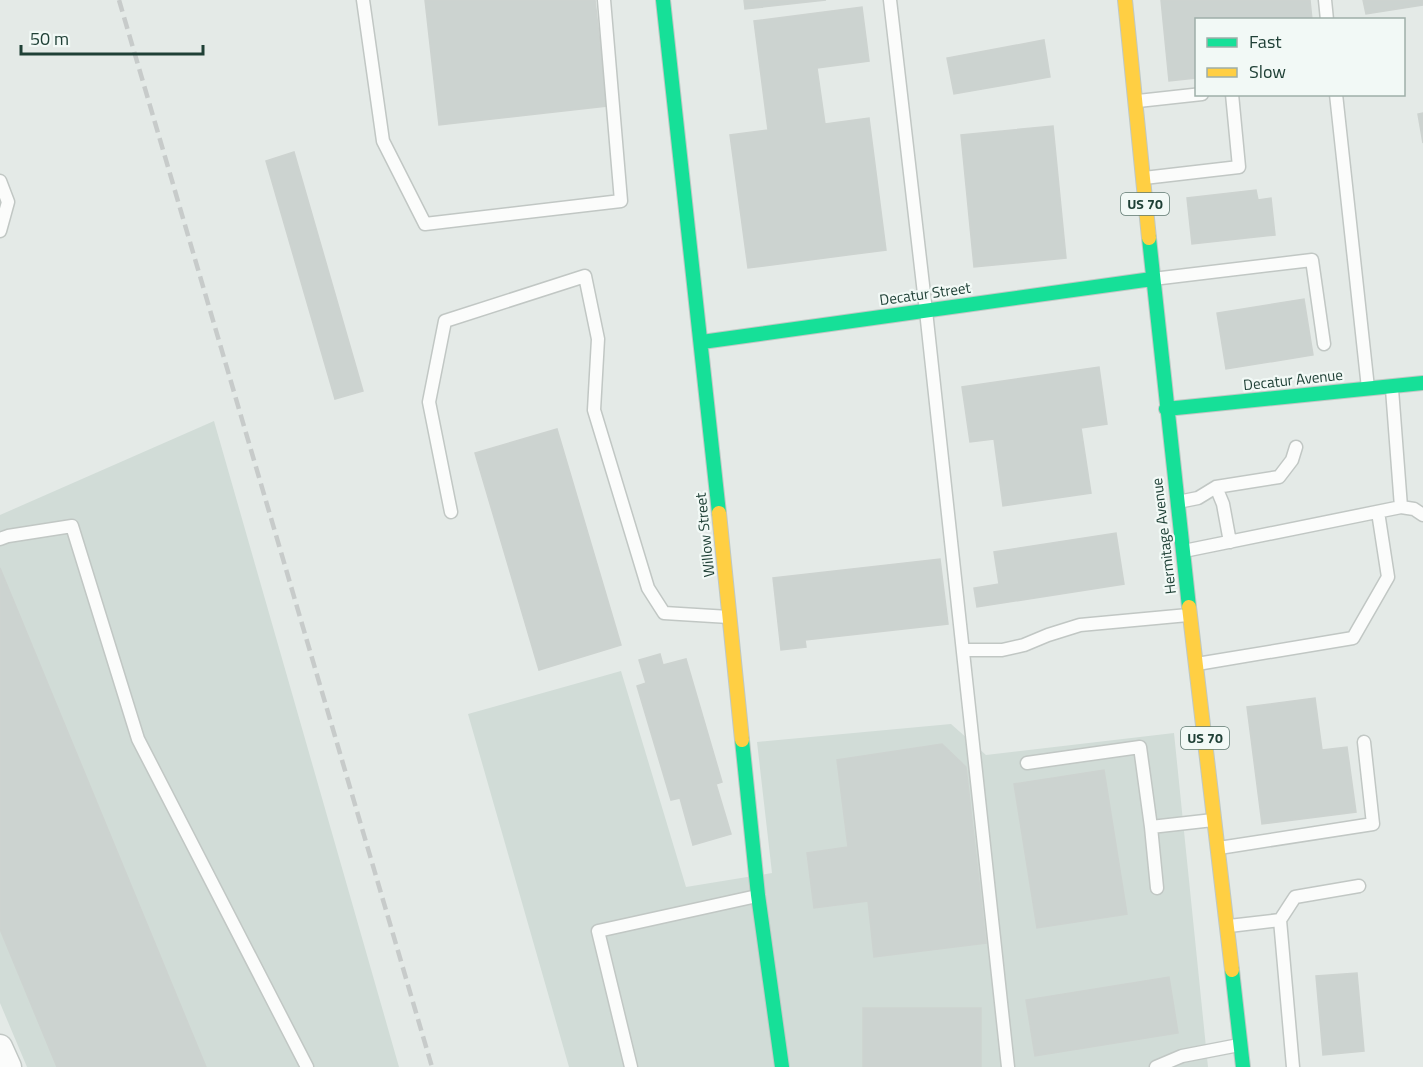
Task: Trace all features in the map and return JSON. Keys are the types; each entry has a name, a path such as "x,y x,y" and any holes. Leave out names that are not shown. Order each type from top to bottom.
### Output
{"street":[{"name":"Willow Street","path":"663,0 702,342 758,895 782,1067"},
{"name":"Hermitage Avenue","path":"1125,0 1166,409 1243,1067"},
{"name":"Decatur Street","path":"702,342 1152,279"},
{"name":"Decatur Avenue","path":"1166,409 1423,383"},
{"path":"0,1047 9,1067"}],"lane":[{"path":"363,0 382,141 425,224 621,201 604,0"},
{"path":"890,0 1008,1067"},
{"path":"1325,0 1328,18"},
{"path":"1135,101 1195,95"},
{"path":"1143,178 1239,167 1232,96"},
{"path":"1336,96 1368,389"},
{"path":"0,182 8,202 0,231"},
{"path":"1152,279 1312,260 1324,344"},
{"path":"451,512 429,402 445,321 585,276 598,339 594,410 648,588 664,613 730,617"},
{"path":"1391,386 1401,507"},
{"path":"1177,502 1198,498 1216,487 1279,477 1292,460 1296,447"},
{"path":"1216,487 1223,504 1230,542"},
{"path":"1183,552 1401,507 1414,509 1423,516"},
{"path":"1196,664 1353,638 1388,577 1378,512"},
{"path":"0,539 72,526 138,739 307,1067"},
{"path":"963,650 1002,650 1080,626 1190,615"},
{"path":"1218,848 1373,824 1364,742"},
{"path":"1027,763 1140,747 1157,888"},
{"path":"1151,827 1215,820"},
{"path":"1293,1067 1280,920 1295,897 1359,886"},
{"path":"631,1067 598,931 758,895"},
{"path":"1227,927 1280,920"},
{"path":"1156,1067 1182,1056 1241,1045"}],"shaded area":[{"path":"214,421 399,1067 27,1067 0,1003 0,515"},
{"path":"621,671 686,887 772,873 757,742 951,724 986,755 1174,733 1208,1067 569,1067 468,714"}],"building":[{"path":"425,0 595,0 607,106 439,125"},
{"path":"744,0 826,0 745,9"},
{"path":"1161,0 1310,0 1312,18 1195,18 1195,78 1169,81"},
{"path":"1363,0 1423,0 1423,5 1366,14"},
{"path":"862,7 869,61 817,68 825,124 869,118 886,250 748,268 730,135 768,130 754,21"},
{"path":"1044,40 1050,77 954,94 947,58"},
{"path":"1423,113 1423,143 1418,114"},
{"path":"1053,126 1066,258 974,267 961,135"},
{"path":"294,152 363,391 335,399 266,161"},
{"path":"1256,190 1258,200 1271,198 1275,235 1192,244 1187,198"},
{"path":"1304,299 1313,355 1226,369 1217,313"},
{"path":"1099,367 1107,424 1081,428 1091,493 1003,506 994,439 970,442 962,387"},
{"path":"557,429 621,645 539,670 475,453"},
{"path":"1116,533 1124,584 977,607 974,588 999,584 994,552"},
{"path":"940,559 948,624 805,640 806,647 781,650 773,578"},
{"path":"0,568 206,1067 57,1067 0,929"},
{"path":"660,654 663,665 686,659 722,782 716,784 731,834 693,845 680,798 671,800 637,686 646,683 639,660"},
{"path":"1315,698 1322,750 1347,747 1356,812 1262,824 1247,707"},
{"path":"942,744 966,767 986,943 874,957 868,901 814,908 807,853 848,847 837,760"},
{"path":"1104,770 1127,914 1037,928 1014,784"},
{"path":"1357,973 1364,1051 1323,1055 1316,976"},
{"path":"1169,977 1178,1033 1035,1056 1026,1000"},
{"path":"863,1008 981,1008 981,1067 863,1067"}],"railway":[{"path":"119,0 432,1067"}],"traffic: fast":[{"path":"663,0 719,513"},
{"path":"1149,238 1189,607"},
{"path":"702,342 1152,279"},
{"path":"1166,409 1423,383"},
{"path":"742,740 758,895 782,1067"},
{"path":"1232,970 1243,1067"}],"traffic: slow":[{"path":"1125,0 1149,238"},
{"path":"719,513 742,740"},
{"path":"1189,607 1232,970"}]}
